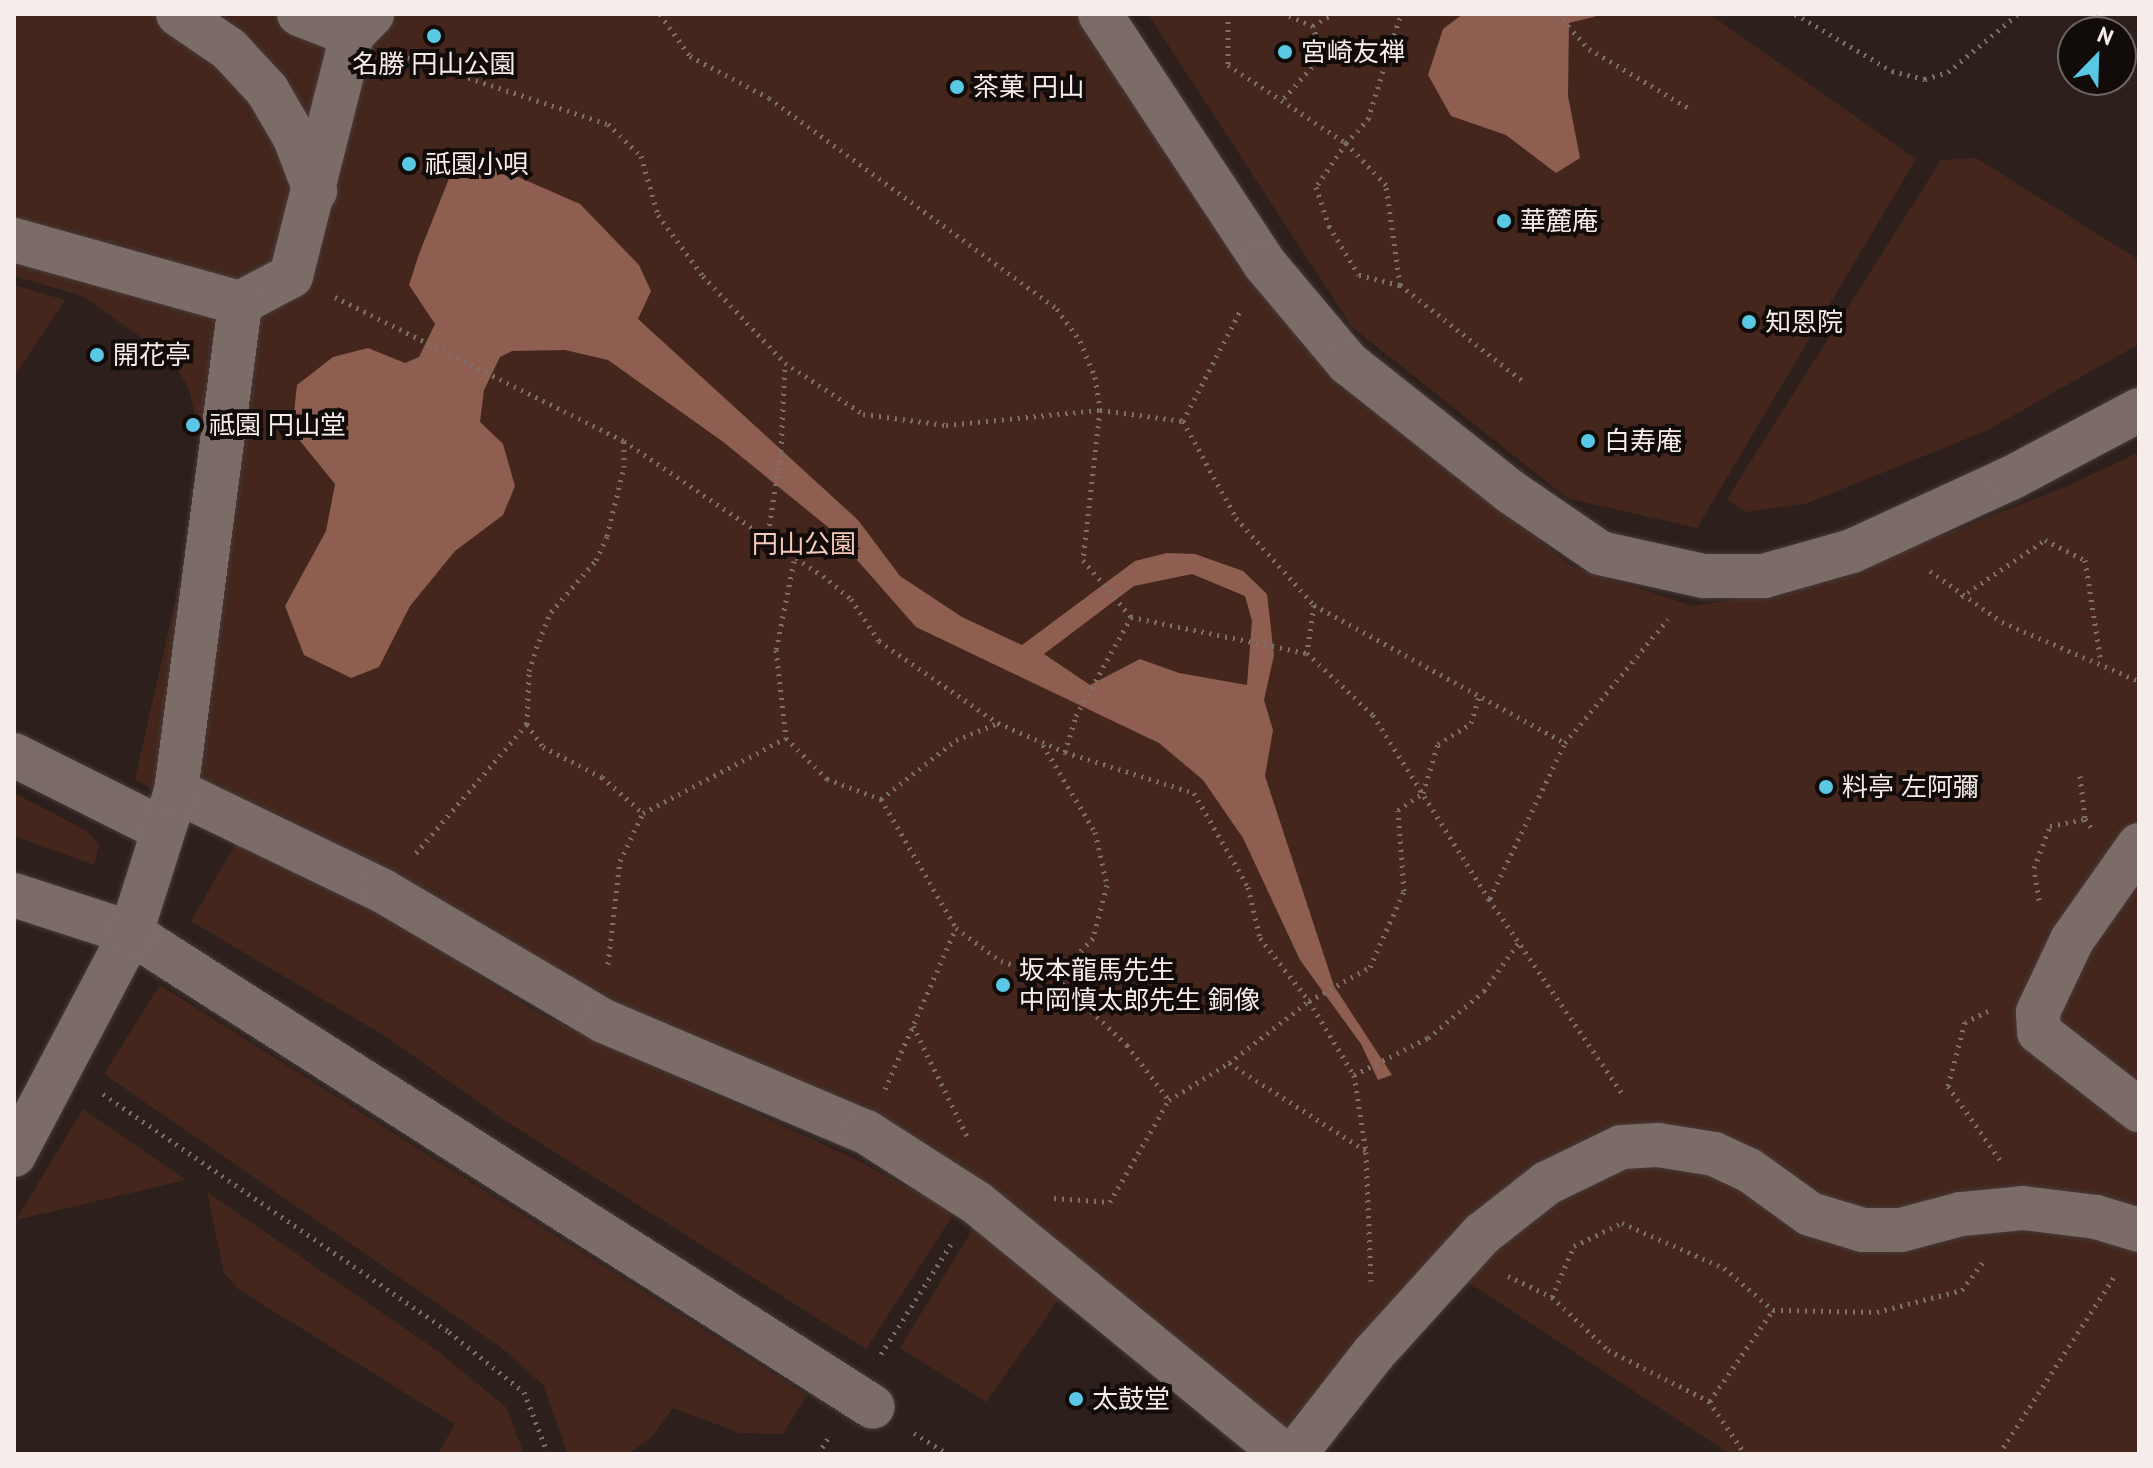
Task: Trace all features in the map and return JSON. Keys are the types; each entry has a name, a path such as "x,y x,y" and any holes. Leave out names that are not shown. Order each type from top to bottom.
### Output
{"street":[{"path":"14,240 240,303 291,276 362,24 299,14"},
{"path":"1100,14 1264,263 1348,363 1511,492 1600,553 1704,576 1764,576 1852,551 2011,478 2139,410"},
{"path":"184,15 229,49 267,90 295,138 315,191"},
{"path":"14,1155 131,933 169,810 240,303"},
{"path":"14,755 383,891 604,1021 866,1132 977,1203 1284,1454"},
{"path":"2130,856 2049,980 2038,1012 2039,1032 2139,1110"},
{"path":"14,895 131,933 864,1401"},
{"path":"1295,1454 1374,1353 1503,1215 1571,1169 1621,1147 1658,1145 1732,1161 1793,1205 1845,1227 1901,1230 1961,1214 2023,1208 2084,1215 2131,1247"}],"path":[{"path":"660,14 690,56 769,98 1057,309 1080,341 1095,377 1100,410 1083,560 1131,617 1307,653 1373,715 1489,899 1658,1145"},
{"path":"1228,14 1228,65 1284,98 1346,143 1386,185 1400,285"},
{"path":"1285,14 1313,26"},
{"path":"1313,26 1332,14"},
{"path":"1401,14 1368,119 1346,143 1316,187 1329,226 1359,275 1400,285 1524,382"},
{"path":"1557,14 1589,49 1692,110"},
{"path":"1795,14 1892,71 1925,79 1948,72 2018,14"},
{"path":"362,24 422,64 608,124 641,156 658,215 703,276 785,363 863,414 946,425 1100,410 1183,421"},
{"path":"1284,98 1321,57 1313,26"},
{"path":"1183,421 1264,263"},
{"path":"291,276 624,441 851,599 879,641 901,659 957,691 998,723 1065,752 1194,793 1248,887 1260,938 1309,1001 1354,1075 1366,1152 1372,1298"},
{"path":"767,541 781,451 785,363"},
{"path":"1183,421 1236,518 1314,605 1565,743"},
{"path":"624,441 624,467 607,536 596,560 551,612 539,641 529,671 527,724 543,747 602,777 643,813"},
{"path":"2101,662 2085,560 2045,540 1961,597 2002,622 2101,662 2139,681"},
{"path":"794,561 776,650 786,738 827,779 881,799 956,928 1001,961 1056,978 1127,1045 1169,1100"},
{"path":"1489,899 1565,743 1704,576"},
{"path":"1307,653 1314,605"},
{"path":"1065,752 1076,716 1131,617"},
{"path":"1051,1198 1110,1202 1169,1100 1229,1063 1309,1001 1370,967 1404,891 1398,810 1423,793 1438,744 1471,723 1479,696"},
{"path":"881,799 956,740 998,723"},
{"path":"383,891 527,724"},
{"path":"604,1021 620,861 643,813 786,738"},
{"path":"1041,743 1095,832 1107,885 1093,938 1056,978"},
{"path":"2080,776 2085,819 2130,856"},
{"path":"1552,1297 1574,1246 1622,1223 1724,1268 1773,1310 1877,1312 1962,1290 2023,1208 1993,1147 1948,1086 1965,1022 2049,980 2034,868 2050,826 2085,819"},
{"path":"866,1132 956,928"},
{"path":"1354,1075 1428,1038 1484,991 1519,942"},
{"path":"913,1026 969,1140"},
{"path":"1229,1063 1366,1152"},
{"path":"62,1065 449,1332 524,1392 548,1454"},
{"path":"818,1454 864,1401 977,1203"},
{"path":"1999,1454 2131,1247"},
{"path":"1464,1255 1552,1297 1608,1350 1709,1401 1745,1454"},
{"path":"1709,1401 1773,1310"}],"green space":[{"name":"円山公園","path":"14,14 1081,14 1321,361 1571,566 1693,606 1803,589 2068,486 2139,452 2139,1454 1730,1454 1434,1260 1277,1454 953,1201 341,881 214,828 135,779 205,470 202,445 189,389 173,360 83,296 14,276"},
{"name":"知恩院","path":"1148,14 1709,14 1916,159 1697,528 1567,498 1352,327"},
{"path":"1976,158 2139,260 2139,344 1986,431 1805,504 1745,512 1727,499 1941,160"},
{"path":"14,285 65,300 14,377"},
{"path":"14,793 87,831 99,845 94,865 14,836"},
{"path":"237,842 338,886 538,1013 853,1158 955,1212 866,1349 504,1120 388,1038 191,921"},
{"path":"160,985 807,1395 783,1434 740,1433 673,1408 651,1438 627,1454 568,1454 543,1385 502,1348 104,1074"},
{"path":"83,1109 186,1180 16,1220"},
{"path":"207,1192 436,1350 506,1407 524,1454 438,1454 455,1424 238,1289 224,1273"},
{"path":"974,1227 1060,1298 986,1402 900,1348"}],"shaded area":[{"path":"1463,14 1605,14 1569,23 1568,96 1580,158 1556,173 1506,135 1451,116 1428,75 1443,29"},
{"path":"482,161 580,204 639,265 651,291 638,319 858,520 900,576 962,617 1022,645 1135,561 1167,553 1195,554 1243,571 1267,594 1274,655 1264,700 1273,730 1265,776 1334,986 1392,1075 1378,1080 1361,1044 1300,960 1243,838 1203,780 1159,743 916,627 828,527 722,441 608,360 565,350 512,351 500,357 484,390 480,422 503,444 515,486 503,515 455,551 410,606 379,667 351,678 304,655 285,606 326,531 335,484 292,431 297,385 333,357 368,348 405,363 419,357 435,324 409,285 450,176","holes":["1192,574 1245,596 1252,621 1247,685 1179,673 1140,659 1090,685 1044,654 1134,586"]}],"place":[{"name":"名勝 円山公園","path":"434,36"},
{"name":"宮崎友禅","path":"1285,52"},
{"name":"茶菓 円山","path":"957,87"},
{"name":"祇園小唄","path":"409,164"},
{"name":"華麓庵","path":"1504,221"},
{"name":"知恩院","path":"1749,322"},
{"name":"開花亭","path":"97,355"},
{"name":"祗園 円山堂","path":"193,425"},
{"name":"白寿庵","path":"1588,441"},
{"name":"料亭 左阿彌","path":"1826,787"},
{"name":"坂本龍馬先生 中岡慎太郎先生 銅像","path":"1003,985"},
{"name":"太鼓堂","path":"1076,1399"}]}
